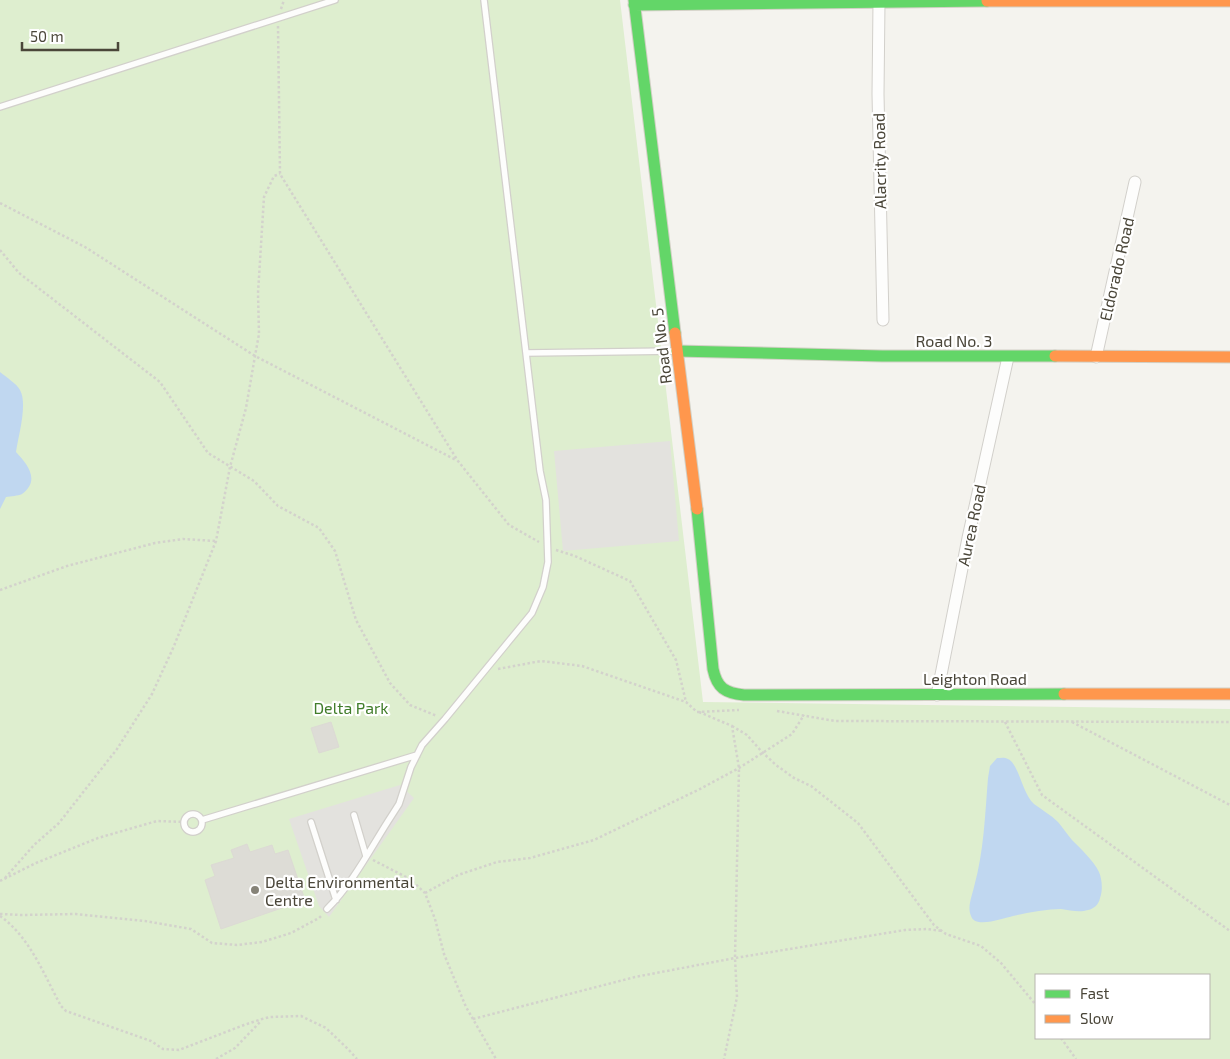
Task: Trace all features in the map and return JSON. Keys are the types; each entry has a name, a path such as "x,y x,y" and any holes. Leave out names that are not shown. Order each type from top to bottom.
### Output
{"street":[{"path":"634,2 1230,1"},
{"name":"Road No. 5","path":"634,2 678,351 713,669 721,688"},
{"name":"Alacrity Road","path":"879,3 878,94 883,320"},
{"name":"Eldorado Road","path":"1096,356 1135,182"},
{"name":"Road No. 3","path":"678,351 872,356 1230,356"},
{"name":"Aurea Road","path":"937,694 968,538 1008,357"},
{"name":"Leighton Road","path":"721,688 730,693 744,695 1230,694"}],"lane":[{"path":"0,107 335,0"},
{"path":"327,910 366,856 399,804 411,767 422,745 532,613 543,587 548,562 546,500 540,471 484,0"},
{"path":"526,353 678,351"},
{"path":"202,820 417,755"},
{"path":"192,814 198,815 202,820 201,828 196,832 188,830 185,822 187,817 192,814"},
{"path":"354,815 366,856"},
{"path":"311,822 336,900"}],"path":[{"path":"278,18 280,174 458,461 509,525 548,547 575,556 630,581 676,660 686,702"},
{"path":"5,878 34,845 60,823 118,749 152,694 174,646 216,541 230,467 246,408 255,356 258,334 258,293 264,197 274,176 280,174"},
{"path":"0,203 86,247 255,356 458,461"},
{"path":"0,250 19,273 160,382 208,453 254,481 278,506 319,528 335,551 356,620 390,683 410,705 445,719"},
{"path":"0,590 68,566 155,543 183,539 216,541"},
{"path":"697,712 747,734 762,752 794,778 811,786 858,823 934,925 946,934 981,946 1001,963 1035,1004"},
{"path":"425,894 458,876 497,862 530,858 594,840 739,768 792,734 804,715"},
{"path":"1006,722 1042,795 1230,931"},
{"path":"1072,722 1230,806"},
{"path":"724,1059 737,996 735,958 739,768 732,726"},
{"path":"0,881 36,863 98,838 157,821 185,822"},
{"path":"366,856 410,879 425,894 435,919 444,954 466,1007 496,1059"},
{"path":"0,915 76,914 145,921 191,928 212,943 237,945 262,942 291,933 319,918 327,910"},
{"path":"0,915 32,951 58,1001 66,1011 151,1041 163,1049 180,1050 270,1017 302,1016 326,1028 357,1059"},
{"path":"473,1019 635,977 735,958 905,930 942,930"},
{"path":"216,1059 235,1048 262,1020"},
{"path":"1061,1039 1076,1059"}],"green space":[{"name":"Delta Park","path":"0,0 620,0 703,702 1230,709 1230,1059 0,1059"}],"shaded area":[{"path":"670,441 679,541 563,551 554,451"},
{"path":"400,785 414,798 329,917 319,906 289,819"}],"water":[{"path":"0,372 16,385 22,396 23,412 16,452 28,467 31,483 22,494 6,497 0,509"},
{"path":"997,758 1005,758 1012,762 1026,793 1034,804 1058,822 1097,868 1102,888 1099,900 1094,907 1081,911 1044,910 984,922 978,922 971,916 970,905 982,846 988,778 990,766"}],"building":[{"path":"331,722 339,747 319,753 311,728"},
{"name":"Delta Environmental Centre","path":"247,844 250,852 272,845 275,854 288,850 305,900 221,929 205,880 215,876 211,865 234,858 231,850"}],"traffic: fast":[{"path":"634,0 675,333"},
{"path":"634,5 987,1"},
{"path":"677,351 882,356 1055,356"},
{"path":"697,509 713,669 717,681 727,691 744,695 1064,694"}],"traffic: slow":[{"path":"987,1 1230,1"},
{"path":"675,333 697,509"},
{"path":"1055,356 1230,357"},
{"path":"1064,694 1230,694"}],"place":[{"name":"Delta Environmental Centre","path":"255,890"}]}
